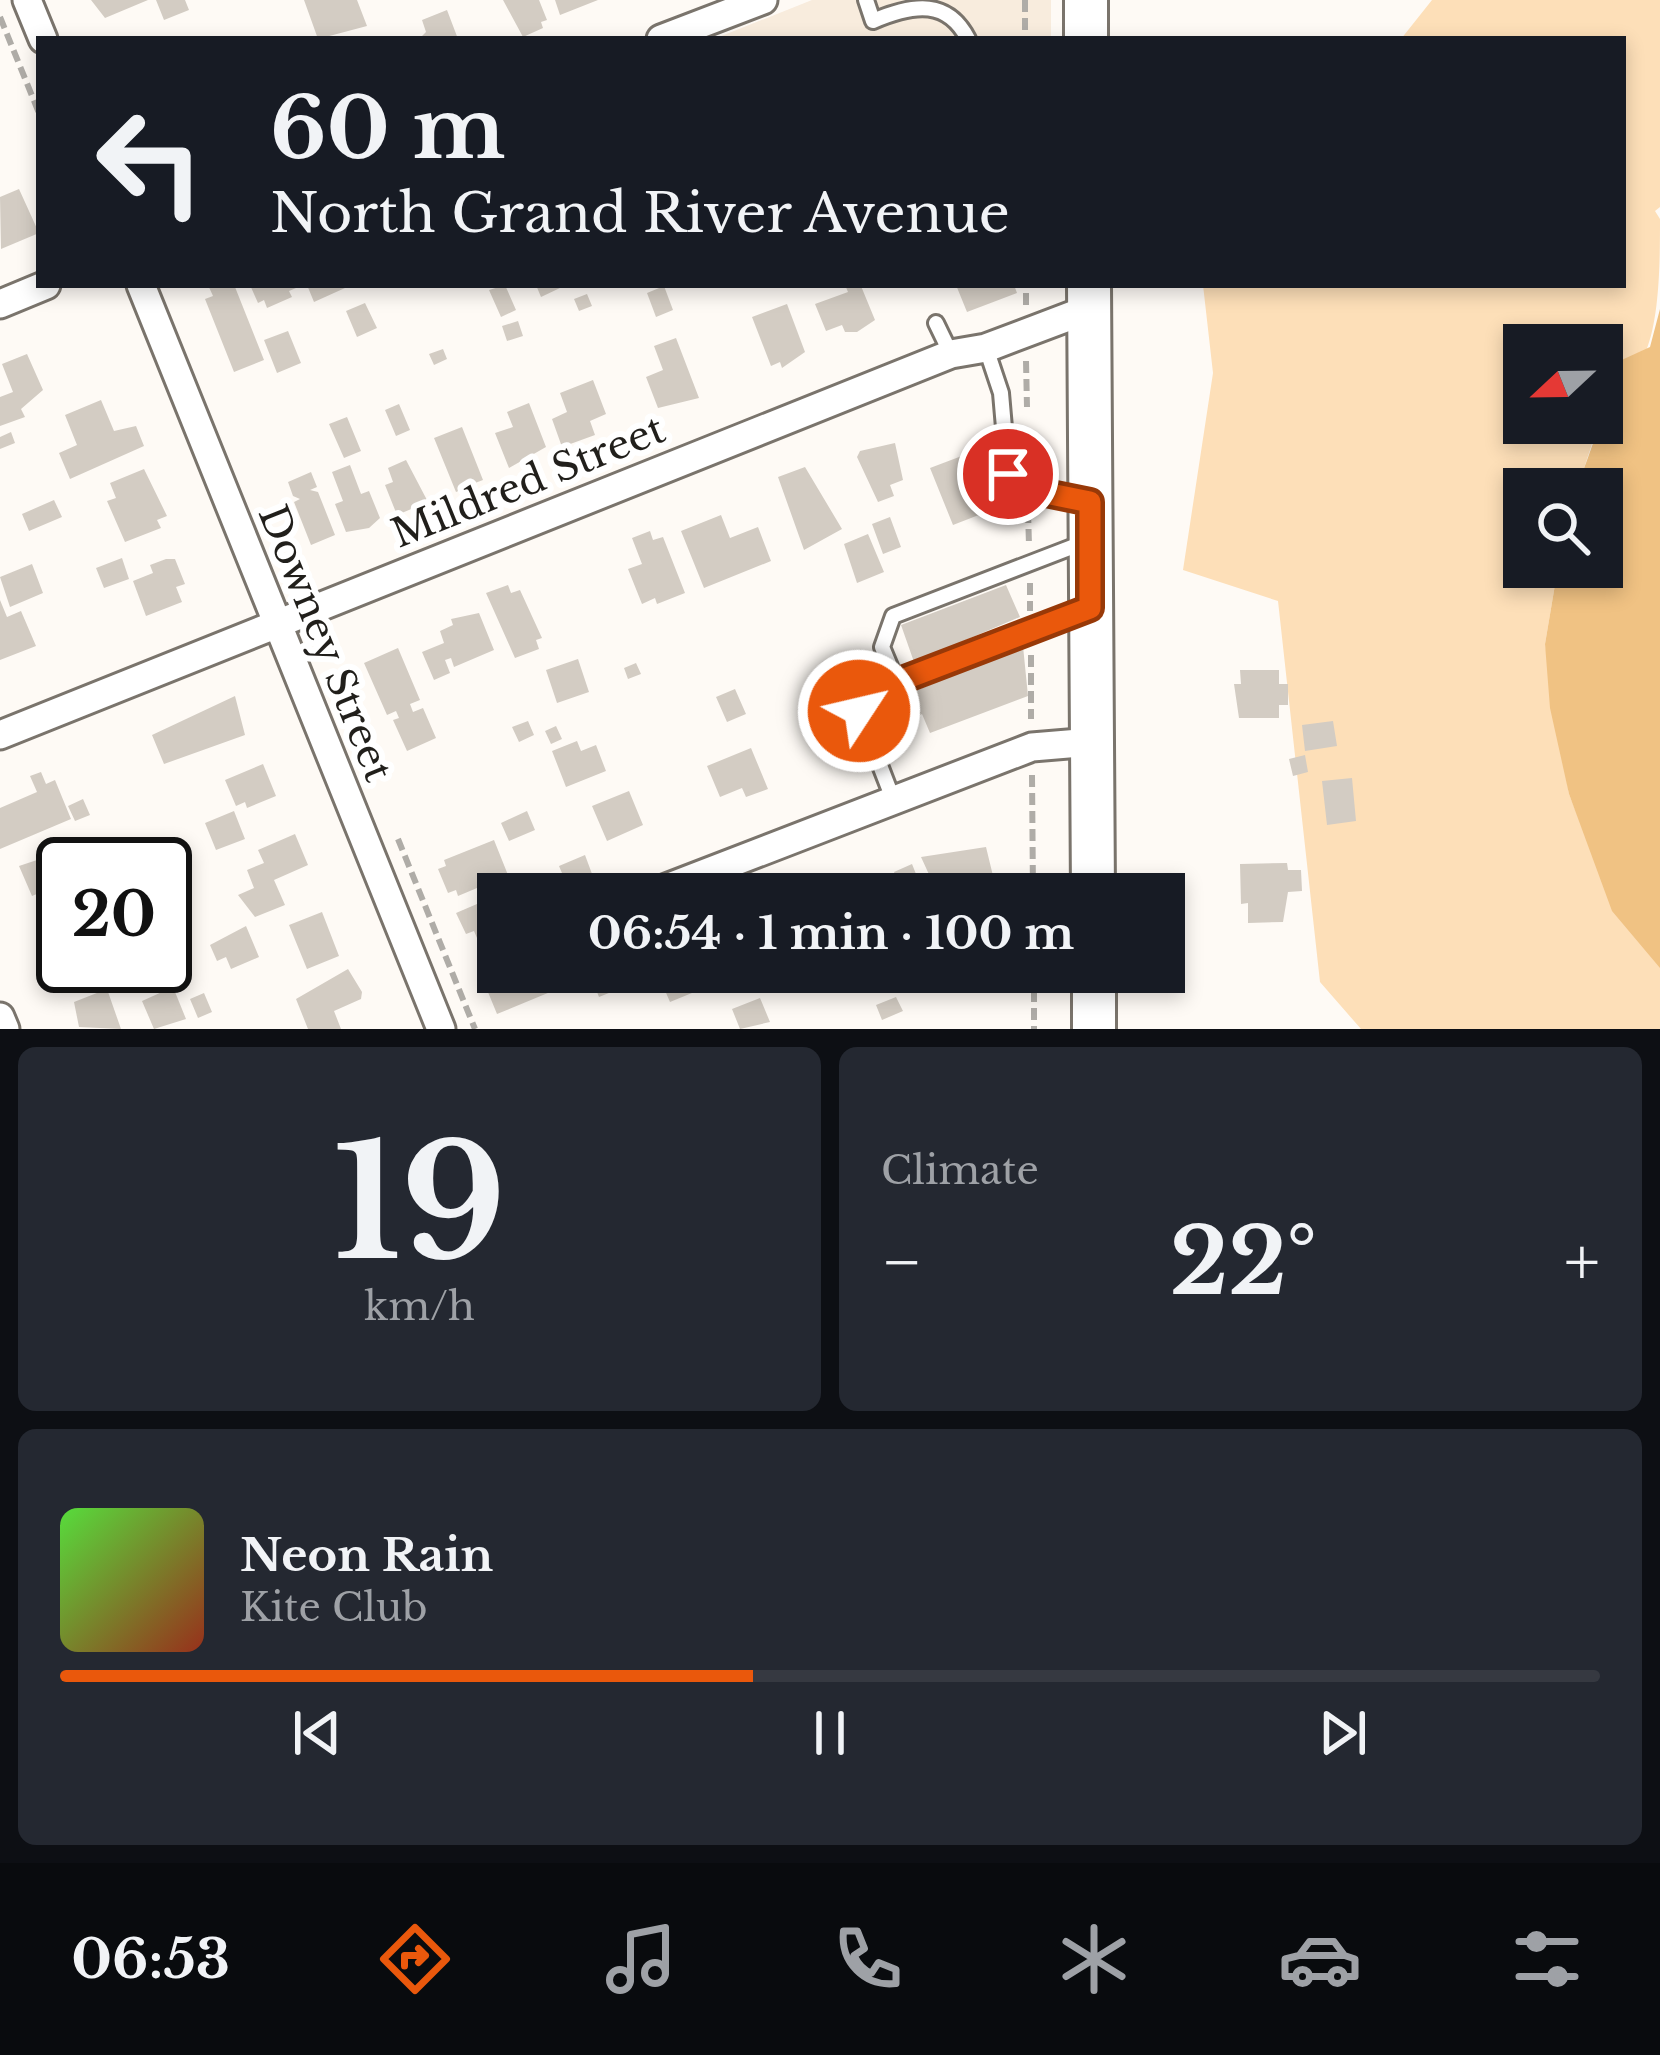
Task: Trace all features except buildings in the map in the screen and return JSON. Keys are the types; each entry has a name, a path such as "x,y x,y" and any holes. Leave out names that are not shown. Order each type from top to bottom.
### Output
{"main road":[{"path":"1086,0 1086,36"},
{"path":"1089,297 1093,873"},
{"path":"1094,993 1094,1029"}],"street":[{"path":"27,0 42,36"},
{"path":"669,36 763,0"},
{"path":"0,304 39,288"},
{"name":"Downey Street","path":"142,288 441,1029"},
{"name":"Mildred Street","path":"0,735 951,354 986,348 1089,297"},
{"path":"705,873 1032,747 1091,742"},
{"path":"0,1017 5,1029"}],"lane":[{"path":"866,0 879,36"},
{"path":"873,20 911,5 947,6 959,15 967,36"},
{"path":"936,323 951,354"},
{"path":"986,348 1000,393 1008,474 1016,487 1090,521"},
{"path":"897,682 882,646 893,616 1090,521"},
{"path":"893,800 859,711 863,695 1090,608"}],"path":[{"path":"1025,0 1025,36"},
{"path":"0,17 36,106"},
{"path":"1034,993 1034,1029"}],"shaded area":[{"path":"812,0 1051,0 1051,36 722,36"},
{"path":"1432,0 1660,0 1660,207 1655,211 1660,219 1660,251 1651,337 1623,380 1623,324 1503,324 1503,444 1592,444 1584,468 1503,468 1503,588 1554,588 1545,644 1569,794 1588,842 1660,951 1660,1029 1361,1029 1320,982 1278,601 1183,570 1213,373 1203,288 1626,288 1626,36 1403,36"},
{"path":"1660,309 1660,968 1612,911 1569,794 1550,708 1545,644 1554,588 1623,588 1623,468 1584,468 1593,444 1623,444 1623,359 1650,347"}],"route":[{"path":"859,711 863,695 1090,608 1090,502 1016,487 1008,474"}]}
